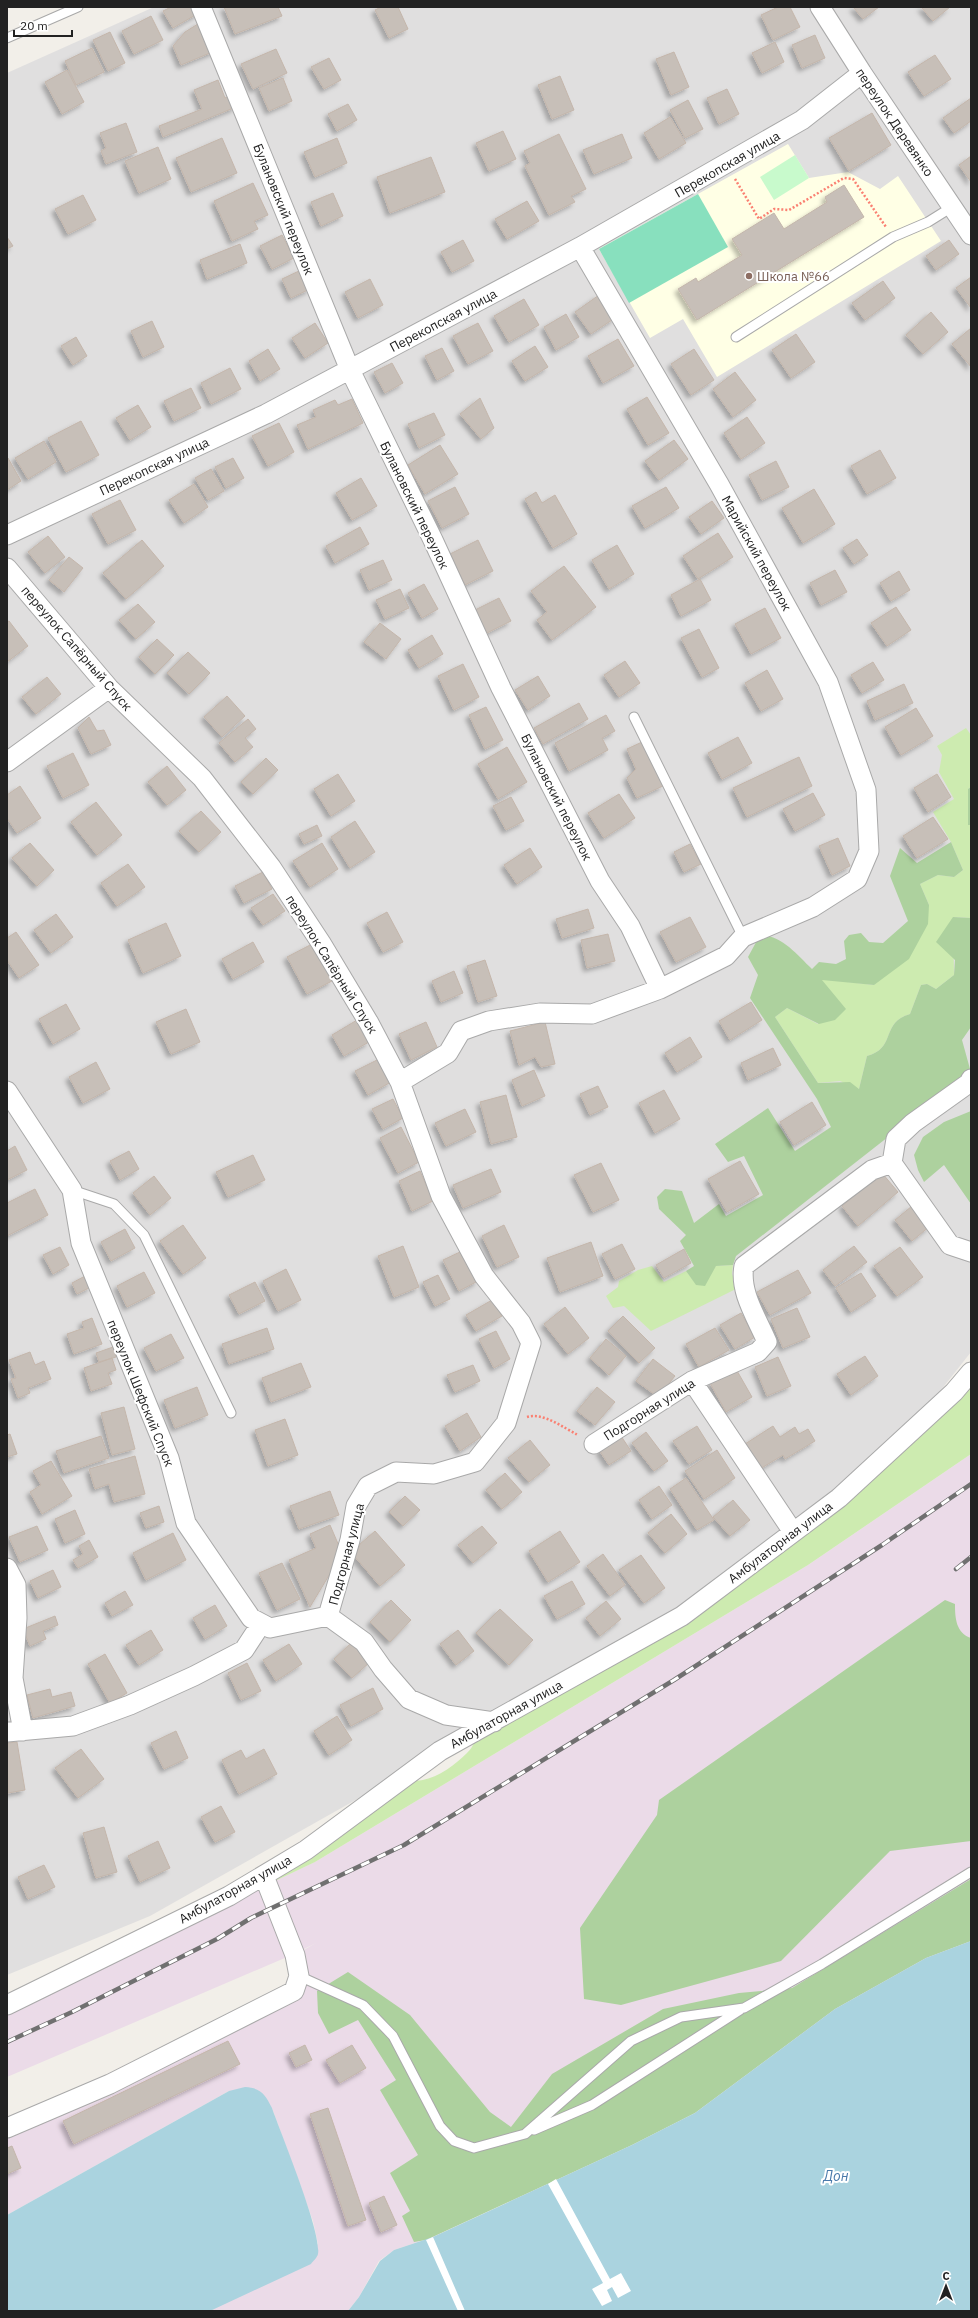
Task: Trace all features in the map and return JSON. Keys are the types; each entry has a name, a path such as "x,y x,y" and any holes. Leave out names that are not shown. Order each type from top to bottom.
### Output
{"street":[{"name":"Булановский переулок","path":"201,7 350,370 433,540 501,688 600,881 630,926 660,989"},
{"name":"переулок Деревянко","path":"820,7 862,73 971,235"},
{"name":"Перекопская улица","path":"7,535 266,414 580,246 726,165 802,120 862,73"},
{"name":"Марийский переулок","path":"580,246 719,484 828,682 866,790 869,851 857,879 813,907 743,937"},
{"name":"переулок Сапёрный Спуск","path":"7,568 109,688 202,778 271,867 341,976 400,1082 441,1196 484,1276 521,1324 531,1343 506,1423"},
{"path":"7,762 109,688"},
{"path":"400,1082 448,1053 461,1031 489,1021 540,1013 592,1014 660,989 726,956 743,937"},
{"path":"970,1083 913,1123 896,1139 892,1163 950,1245 971,1252"},
{"name":"переулок Шефский Спуск","path":"7,1091 72,1190 81,1243 169,1458 186,1523 251,1618 261,1624"},
{"name":"Подгорная улица","path":"594,1444 692,1381 758,1352 767,1342 746,1293 742,1277 744,1266 872,1170 892,1163"},
{"name":"Амбулаторная улица","path":"7,2005 229,1896 264,1876 306,1850 440,1751 682,1616 845,1492 954,1392 971,1372"},
{"path":"692,1381 793,1532"},
{"name":"Подгорная улица","path":"494,1722 446,1715 409,1699 383,1669 364,1642 328,1616 350,1540 356,1506 368,1486 396,1472 434,1474 475,1462 506,1423"},
{"path":"7,1568 16,1585 18,1618 13,1678 15,1731 73,1726 130,1705 194,1676 244,1650 261,1624 270,1628 328,1616"},
{"path":"7,2128 110,2084 294,1991 299,1976 295,1955 264,1876"}],"lane":[{"path":"7,38 78,7"},
{"path":"736,337 893,237 928,222 952,207"},
{"path":"634,717 743,937"},
{"path":"72,1190 114,1204 144,1235 232,1413"},
{"path":"299,1976 363,2005 393,2036 440,2126 454,2141 474,2148 525,2134 592,2105 744,2008 822,1964 971,1872"},
{"path":"525,2134 631,2041 681,2017 744,2008"}],"path":[{"path":"726,165 759,218 774,210 789,210 844,178 853,179 893,237"},
{"name":"Подгорная улица","path":"506,1423 533,1415 554,1423 594,1444"}],"shaded area":[{"path":"154,7 971,7 971,1352 827,1534 150,1916 7,1975 7,73"},
{"name":"Школа №66","path":"788,144 809,178 848,172 880,189 898,176 941,241 717,377 683,319 650,338 599,249"},
{"path":"971,1454 971,1941 926,1958 835,2009 799,2036 433,2237 394,2250 379,2261 359,2297 348,2311 210,2311 318,2244 313,2221 272,2108 229,2091 7,2215 7,2128 293,1991 295,1955 316,1943 294,1954 7,2077 7,2007 315,1862 808,1565"}],"green space":[{"path":"795,155 809,178 774,200 760,177"},
{"path":"698,194 728,247 629,303 599,249"},
{"path":"966,728 971,735 971,787 968,789 969,825 971,825 971,918 953,917 954,975 936,989 927,984 921,985 910,1014 901,1018 895,1023 882,1047 876,1052 867,1056 859,1089 840,1081 818,1083 775,1017 787,1008 818,1024 821,979 874,985 929,905 920,884 938,875 954,877 963,870 951,842 933,812 954,799 939,772 942,755 937,746"},
{"path":"971,787 971,825 968,825 968,789"},
{"path":"951,842 963,870 954,877 938,875 920,884 929,905 928,924 909,959 874,985 822,980 846,1009 835,1020 819,1024 787,1008 775,1017 818,1083 850,1082 859,1089 867,1056 876,1052 882,1047 895,1023 901,1018 910,1014 921,985 927,984 936,989 954,975 955,960 936,942 953,917 971,918 971,1027 962,1040 970,1069 962,1079 736,1256 733,1265 716,1266 705,1286 696,1285 686,1271 694,1266 680,1241 686,1235 659,1209 657,1197 665,1189 682,1191 694,1223 719,1204 726,1216 763,1195 744,1156 728,1162 715,1144 768,1108 795,1151 831,1127 817,1099 750,998 758,975 748,957 760,935 775,938 782,942 795,952 812,969 819,962 836,964 846,959 844,941 849,935 861,933 869,942 883,943 908,921 890,876 900,848 917,863"},
{"path":"971,1111 971,1204 944,1165 924,1182 918,1170 914,1155 923,1137 944,1122"},
{"path":"733,1265 732,1274 738,1288 651,1331 624,1306 613,1308 606,1296 618,1287 619,1281 638,1270 652,1266 664,1282 686,1271 696,1284 716,1266"},
{"path":"971,1372 971,1454 808,1565 315,1862 275,1881 274,1875 406,1779 414,1781 422,1780 431,1778 447,1770 469,1751 481,1729 741,1572"},
{"path":"945,1600 955,1604 955,1615 959,1629 966,1636 971,1638 971,1841 890,1851 781,1961 621,2005 584,1999 580,1928 657,1815 659,1800"},
{"path":"971,1879 971,1941 926,1958 835,2009 695,2113 632,2145 426,2240 414,2242 402,2216 410,2211 390,2173 418,2155 380,2090 396,2080 358,2020 329,2034 318,2013 317,1991 348,1972 410,2015 490,2112 511,2127 552,2074 663,2009 739,1993 792,1988"}],"water":[{"name":"Дон","path":"971,1941 971,2311 348,2311 359,2297 380,2261 394,2250 433,2237 632,2145 695,2113 835,2009 926,1958"},
{"path":"245,2087 259,2090 267,2099 272,2108 292,2160 308,2205 318,2242 318,2254 311,2264 210,2311 7,2311 7,2215 229,2091"}],"pier":[{"path":"556,2179 610,2279 621,2273 631,2291 618,2298 612,2287 607,2290 612,2301 602,2306 592,2289 603,2283 548,2184"},
{"path":"433,2237 465,2311 458,2311 426,2240"}],"building":[{"path":"171,7 195,7 199,13 173,28 163,11"},
{"path":"224,7 278,7 282,16 235,34"},
{"path":"381,7 398,7 408,29 389,38 375,10"},
{"path":"778,7 790,7 800,27 773,40 761,15"},
{"path":"853,7 879,7 863,19"},
{"path":"921,7 950,7 933,21"},
{"path":"151,16 163,40 134,54 122,31"},
{"path":"201,22 215,51 181,65 173,46 185,32"},
{"path":"110,32 125,63 108,71 93,40"},
{"path":"815,35 825,58 802,68 792,45"},
{"path":"775,42 784,62 762,73 752,53"},
{"path":"92,48 104,72 76,85 65,61"},
{"path":"276,49 287,73 253,89 241,64"},
{"path":"674,52 689,87 671,95 656,59"},
{"path":"935,55 951,79 924,96 908,72"},
{"path":"329,58 341,80 324,89 311,67"},
{"path":"67,70 84,102 62,114 45,82"},
{"path":"560,76 574,110 552,119 538,85"},
{"path":"283,78 292,101 269,111 259,88"},
{"path":"218,80 225,98 231,95 236,107 163,137 159,126 202,109 194,90"},
{"path":"727,89 739,114 719,124 707,98"},
{"path":"971,98 971,121 954,133 943,118"},
{"path":"688,100 703,129 685,138 670,110"},
{"path":"348,104 357,120 337,131 328,114"},
{"path":"872,113 891,145 849,171 829,138"},
{"path":"670,117 686,143 659,159 644,133"},
{"path":"126,123 137,152 106,164 101,151 106,148 100,133"},
{"path":"503,131 516,159 489,171 476,143"},
{"path":"559,134 586,189 571,196 575,202 549,215 525,166 530,163 524,151"},
{"path":"622,134 632,158 594,174 583,150"},
{"path":"222,138 237,173 191,192 176,158"},
{"path":"337,138 347,163 315,177 304,152"},
{"path":"158,147 171,179 139,193 125,161"},
{"path":"971,156 971,182 959,165"},
{"path":"431,157 445,192 390,213 377,177"},
{"path":"253,183 268,215 254,221 258,229 232,241 214,201"},
{"path":"844,185 864,217 697,320 678,289 696,278 698,282 742,255 732,239 774,213 784,229 827,202 825,197"},
{"path":"333,193 343,216 321,226 311,202"},
{"path":"83,195 96,220 68,234 55,209"},
{"path":"527,201 539,221 507,239 495,219"},
{"path":"282,235 294,258 272,269 260,246"},
{"path":"7,237 13,246 7,249"},
{"path":"463,240 474,261 452,272 441,252"},
{"path":"949,240 959,254 936,270 926,256"},
{"path":"240,244 247,263 207,279 200,260"},
{"path":"301,270 310,289 291,298 282,279"},
{"path":"971,277 971,308 956,288"},
{"path":"370,279 383,305 358,318 345,292"},
{"path":"883,281 895,298 865,320 852,303"},
{"path":"599,295 615,318 591,334 575,312"},
{"path":"524,299 539,325 509,342 494,316"},
{"path":"931,312 948,332 923,354 906,335"},
{"path":"566,314 579,337 556,350 544,327"},
{"path":"152,321 164,347 143,357 131,331"},
{"path":"315,323 328,343 305,358 292,338"},
{"path":"478,323 493,351 468,364 453,336"},
{"path":"971,328 971,367 952,344"},
{"path":"796,334 815,362 791,378 772,350"},
{"path":"76,337 87,356 73,365 61,346"},
{"path":"618,339 634,366 603,383 588,356"},
{"path":"535,346 548,367 525,381 512,361"},
{"path":"442,348 454,371 437,380 425,356"},
{"path":"268,349 280,369 260,381 249,361"},
{"path":"694,349 714,380 691,395 671,364"},
{"path":"392,363 403,383 385,393 374,372"},
{"path":"230,368 241,389 211,404 201,383"},
{"path":"735,372 756,400 733,417 713,389"},
{"path":"191,388 201,408 174,421 164,401"},
{"path":"647,397 669,433 648,445 627,409"},
{"path":"480,398 494,428 481,439 460,414"},
{"path":"352,399 363,423 308,449 297,425 316,417 313,410 335,400 338,405"},
{"path":"138,405 151,427 130,440 116,418"},
{"path":"434,413 445,435 419,448 408,424"},
{"path":"747,417 765,443 741,459 724,433"},
{"path":"81,421 99,455 66,472 48,438"},
{"path":"279,423 294,452 268,466 252,436"},
{"path":"674,440 688,459 659,480 645,461"},
{"path":"44,441 56,462 28,479 15,458"},
{"path":"440,445 458,474 425,494 408,465"},
{"path":"880,450 896,478 867,494 851,466"},
{"path":"8,458 21,481 7,490 7,459"},
{"path":"233,458 244,478 226,488 215,467"},
{"path":"776,461 789,487 762,500 749,475"},
{"path":"211,469 224,491 208,500 195,478"},
{"path":"361,478 377,506 352,520 336,493"},
{"path":"194,484 208,507 184,523 169,500"},
{"path":"455,487 469,514 442,528 428,501"},
{"path":"666,487 679,508 645,528 632,506"},
{"path":"814,489 835,524 803,543 782,508"},
{"path":"536,492 542,503 555,495 577,534 553,548 525,499"},
{"path":"120,500 136,530 108,544 92,514"},
{"path":"712,501 724,518 701,534 689,517"},
{"path":"360,527 369,544 335,563 326,546"},
{"path":"718,533 733,557 698,579 683,556"},
{"path":"48,536 65,557 45,573 28,552"},
{"path":"857,539 868,555 854,564 843,548"},
{"path":"142,540 164,566 126,599 103,573"},
{"path":"478,540 493,571 465,585 450,554"},
{"path":"617,545 634,574 609,589 592,560"},
{"path":"69,557 83,568 64,592 49,580"},
{"path":"383,560 392,580 369,590 360,570"},
{"path":"564,566 596,607 552,640 537,620 547,612 531,591"},
{"path":"835,570 847,592 821,605 810,583"},
{"path":"899,571 910,590 891,601 880,583"},
{"path":"700,579 711,600 681,616 671,595"},
{"path":"424,584 438,609 422,618 408,593"},
{"path":"400,589 409,608 385,619 376,600"},
{"path":"499,598 511,621 487,633 475,610"},
{"path":"138,604 155,622 136,639 119,620"},
{"path":"896,607 911,630 887,646 871,623"},
{"path":"765,608 781,638 751,654 735,624"},
{"path":"9,621 28,646 7,662 7,622"},
{"path":"380,623 401,639 386,659 364,642"},
{"path":"699,629 719,668 702,677 681,638"},
{"path":"432,635 443,654 419,668 408,650"},
{"path":"157,639 174,655 155,674 139,657"},
{"path":"188,652 210,673 189,694 167,673"},
{"path":"625,661 640,683 619,697 604,675"},
{"path":"873,662 884,680 862,693 851,675"},
{"path":"463,664 479,697 454,710 438,676"},
{"path":"767,670 783,699 761,711 745,683"},
{"path":"538,676 550,696 528,710 515,690"},
{"path":"47,677 61,694 36,714 22,697"},
{"path":"904,684 913,703 875,720 867,701"},
{"path":"227,696 245,716 222,737 204,717"},
{"path":"579,703 588,719 543,744 534,728"},
{"path":"486,707 503,740 485,749 469,715"},
{"path":"916,708 933,736 901,755 885,727"},
{"path":"606,715 615,731 602,738 608,750 569,771 555,743"},
{"path":"89,717 97,731 104,730 111,745 91,754 78,728"},
{"path":"248,719 256,729 245,738 253,747 235,762 219,743"},
{"path":"738,737 752,763 722,779 708,753"},
{"path":"642,742 663,786 637,798 627,778 636,769 627,749"},
{"path":"507,747 527,782 498,799 478,764"},
{"path":"73,753 89,785 63,798 47,766"},
{"path":"799,757 812,786 747,817 733,788"},
{"path":"266,758 278,770 253,794 241,782"},
{"path":"167,766 186,790 167,805 148,782"},
{"path":"338,774 355,801 331,816 314,789"},
{"path":"937,774 951,797 928,812 914,788"},
{"path":"20,786 41,818 17,833 7,818 7,795"},
{"path":"813,793 825,815 795,831 783,809"},
{"path":"619,794 635,818 604,838 588,813"},
{"path":"511,797 524,821 506,830 493,806"},
{"path":"96,802 122,835 97,855 71,822"},
{"path":"201,811 221,832 199,852 179,831"},
{"path":"933,817 948,839 917,858 903,836"},
{"path":"355,821 375,852 350,868 331,837"},
{"path":"317,825 322,836 304,844 299,834"},
{"path":"838,838 850,866 832,875 819,846"},
{"path":"30,843 54,870 37,886 12,858"},
{"path":"322,843 338,869 310,887 293,861"},
{"path":"690,844 701,864 684,872 674,852"},
{"path":"530,848 542,867 517,884 504,865"},
{"path":"128,864 145,887 117,906 101,883"},
{"path":"263,872 272,889 244,903 235,886"},
{"path":"273,894 285,911 263,925 251,908"},
{"path":"588,909 594,928 562,938 556,919"},
{"path":"387,912 403,942 383,952 367,923"},
{"path":"56,914 73,937 51,953 34,930"},
{"path":"690,917 706,947 676,962 660,932"},
{"path":"166,923 181,956 143,973 128,940"},
{"path":"16,932 39,965 19,978 7,960 7,938"},
{"path":"608,934 615,961 587,968 581,940"},
{"path":"253,942 264,962 233,979 222,959"},
{"path":"312,944 332,981 307,994 287,957"},
{"path":"485,960 497,996 478,1002 467,966"},
{"path":"454,971 463,993 441,1002 432,981"},
{"path":"751,1002 762,1020 730,1040 719,1021"},
{"path":"66,1004 80,1029 53,1044 39,1019"},
{"path":"186,1009 200,1042 171,1054 156,1022"},
{"path":"357,1020 369,1042 344,1056 332,1035"},
{"path":"426,1022 437,1047 411,1060 399,1034"},
{"path":"545,1022 555,1064 541,1067 535,1057 519,1065 510,1031"},
{"path":"690,1037 702,1057 677,1072 665,1053"},
{"path":"773,1048 781,1065 748,1080 741,1063"},
{"path":"379,1059 391,1082 368,1095 355,1071"},
{"path":"96,1062 110,1089 83,1103 69,1077"},
{"path":"534,1070 545,1096 522,1106 512,1080"},
{"path":"598,1086 608,1107 590,1115 580,1094"},
{"path":"664,1090 680,1119 655,1133 639,1103"},
{"path":"506,1095 517,1137 491,1144 480,1102"},
{"path":"393,1099 403,1118 383,1129 372,1109"},
{"path":"812,1102 826,1125 794,1145 780,1122"},
{"path":"465,1109 476,1132 446,1146 435,1123"},
{"path":"401,1127 419,1162 398,1173 380,1138"},
{"path":"15,1146 27,1170 7,1180 7,1151"},
{"path":"129,1151 139,1169 120,1180 110,1161"},
{"path":"253,1155 265,1180 228,1197 216,1172"},
{"path":"740,1161 759,1194 727,1212 708,1179"},
{"path":"601,1163 619,1200 593,1212 574,1175"},
{"path":"491,1169 501,1192 463,1208 453,1185"},
{"path":"420,1171 433,1201 412,1211 399,1181"},
{"path":"882,1173 898,1192 858,1226 842,1206"},
{"path":"154,1176 171,1198 150,1215 133,1193"},
{"path":"35,1189 48,1215 7,1236 7,1203"},
{"path":"912,1206 930,1226 912,1241 895,1220"},
{"path":"183,1225 206,1258 183,1274 160,1241"},
{"path":"504,1225 519,1257 497,1267 482,1236"},
{"path":"125,1229 135,1248 111,1261 101,1242"},
{"path":"591,1242 603,1276 560,1292 547,1258"},
{"path":"622,1244 635,1269 615,1279 602,1254"},
{"path":"403,1246 419,1287 394,1297 378,1256"},
{"path":"854,1246 867,1262 835,1286 823,1270"},
{"path":"60,1247 69,1265 53,1274 43,1255"},
{"path":"900,1247 923,1277 897,1296 874,1266"},
{"path":"684,1249 691,1263 664,1278 656,1265"},
{"path":"462,1251 478,1281 459,1291 443,1260"},
{"path":"286,1269 301,1300 278,1311 263,1281"},
{"path":"798,1270 811,1293 770,1315 757,1292"},
{"path":"144,1272 155,1293 127,1307 117,1286"},
{"path":"861,1273 876,1296 851,1312 836,1288"},
{"path":"438,1275 450,1299 435,1306 423,1282"},
{"path":"85,1276 91,1287 77,1294 72,1283"},
{"path":"255,1282 265,1301 239,1314 229,1295"},
{"path":"492,1300 502,1316 476,1331 466,1315"},
{"path":"565,1307 589,1338 568,1354 544,1324"},
{"path":"797,1308 810,1337 783,1348 771,1319"},
{"path":"741,1313 755,1337 735,1349 720,1325"},
{"path":"623,1316 655,1348 639,1363 608,1331"},
{"path":"92,1318 102,1344 74,1354 67,1334 84,1328 82,1322"},
{"path":"267,1328 274,1349 229,1364 222,1344"},
{"path":"715,1328 729,1350 699,1367 686,1344"},
{"path":"496,1331 510,1359 494,1368 479,1339"},
{"path":"171,1334 184,1358 156,1371 144,1348"},
{"path":"606,1339 626,1356 609,1375 590,1358"},
{"path":"113,1347 116,1357 99,1362 96,1353"},
{"path":"30,1352 35,1365 44,1361 51,1379 28,1388 30,1393 18,1398 11,1379 16,1378 9,1360"},
{"path":"865,1356 878,1376 851,1395 837,1374"},
{"path":"778,1357 791,1386 767,1396 755,1367"},
{"path":"112,1358 116,1370 108,1373 112,1384 91,1391 84,1368"},
{"path":"653,1359 675,1376 658,1397 636,1381"},
{"path":"301,1363 311,1387 271,1402 262,1378"},
{"path":"473,1365 480,1381 455,1392 447,1375"},
{"path":"736,1369 752,1397 726,1412 710,1383"},
{"path":"197,1387 208,1415 175,1428 164,1400"},
{"path":"597,1387 615,1402 595,1425 577,1411"},
{"path":"124,1407 135,1449 112,1455 101,1413"},
{"path":"467,1413 481,1437 460,1451 445,1426"},
{"path":"285,1419 298,1455 268,1466 255,1430"},
{"path":"697,1426 712,1450 689,1464 673,1441"},
{"path":"773,1426 780,1437 795,1427 799,1434 808,1429 815,1441 785,1459 783,1455 760,1469 745,1444"},
{"path":"646,1432 668,1461 654,1471 632,1443"},
{"path":"10,1434 17,1454 7,1457 7,1435"},
{"path":"101,1436 109,1458 64,1473 56,1451"},
{"path":"621,1436 631,1451 609,1465 599,1450"},
{"path":"530,1440 550,1465 529,1482 508,1458"},
{"path":"717,1450 735,1478 704,1499 685,1471"},
{"path":"135,1456 145,1494 114,1502 109,1484 95,1489 89,1469"},
{"path":"51,1461 72,1496 42,1514 30,1492 41,1485 33,1471"},
{"path":"505,1473 522,1492 502,1509 486,1490"},
{"path":"686,1478 714,1520 697,1530 670,1489"},
{"path":"659,1486 672,1505 652,1519 639,1500"},
{"path":"330,1491 339,1515 299,1529 290,1506"},
{"path":"405,1496 420,1510 403,1526 389,1512"},
{"path":"733,1500 750,1520 730,1536 713,1517"},
{"path":"159,1506 164,1522 146,1528 140,1513"},
{"path":"75,1510 85,1534 65,1543 55,1519"},
{"path":"671,1514 687,1534 665,1553 648,1533"},
{"path":"330,1525 339,1546 331,1572 310,1607 289,1560 316,1548 310,1534"},
{"path":"37,1526 48,1550 20,1562 9,1537"},
{"path":"482,1526 497,1543 473,1563 458,1545"},
{"path":"375,1531 405,1565 380,1586 355,1557 360,1544"},
{"path":"560,1531 580,1562 548,1582 529,1551"},
{"path":"173,1533 186,1560 146,1580 133,1553"},
{"path":"89,1540 98,1557 78,1568 73,1560 83,1554 79,1546"},
{"path":"603,1554 625,1585 610,1596 587,1566"},
{"path":"641,1555 665,1588 644,1603 619,1570"},
{"path":"282,1563 300,1599 277,1610 259,1573"},
{"path":"53,1570 61,1587 38,1598 30,1581"},
{"path":"572,1581 585,1604 557,1619 544,1596"},
{"path":"125,1591 133,1605 112,1616 105,1603"},
{"path":"391,1600 411,1620 390,1642 370,1622"},
{"path":"606,1601 621,1619 600,1636 586,1618"},
{"path":"215,1605 227,1626 205,1639 193,1618"},
{"path":"500,1609 533,1640 509,1665 476,1633"},
{"path":"55,1616 58,1625 43,1631 46,1639 30,1646 23,1629"},
{"path":"151,1630 163,1650 139,1665 126,1645"},
{"path":"458,1630 474,1651 456,1665 440,1644"},
{"path":"351,1643 369,1663 352,1678 334,1659"},
{"path":"289,1644 302,1664 276,1681 263,1660"},
{"path":"105,1654 127,1693 110,1703 88,1664"},
{"path":"247,1663 261,1691 241,1700 228,1673"},
{"path":"373,1688 383,1709 351,1726 340,1705"},
{"path":"50,1689 52,1697 71,1692 75,1706 33,1718 27,1695"},
{"path":"337,1716 352,1740 329,1755 314,1731"},
{"path":"176,1731 188,1758 164,1769 151,1743"},
{"path":"17,1742 25,1790 8,1793 7,1743"},
{"path":"81,1749 104,1779 78,1798 55,1768"},
{"path":"264,1749 277,1774 239,1794 222,1760 241,1750 246,1759"},
{"path":"221,1806 235,1832 215,1842 201,1817"},
{"path":"104,1827 117,1872 96,1878 83,1833"},
{"path":"158,1841 170,1868 140,1882 128,1856"},
{"path":"44,1865 55,1887 28,1899 18,1877"},
{"path":"228,2041 240,2064 74,2144 63,2121"},
{"path":"305,2045 312,2060 296,2067 289,2053"},
{"path":"352,2045 366,2068 340,2083 326,2060"},
{"path":"328,2108 366,2220 348,2226 310,2114"},
{"path":"12,2146 21,2168 7,2174 7,2148"},
{"path":"384,2196 397,2225 381,2232 369,2203"}],"railway":[{"path":"7,2042 72,2012 217,1939 251,1918 404,1845 674,1680 882,1545 971,1484"},
{"path":"956,1569 971,1557"}],"place":[{"name":"Школа №66","path":"749,276"}]}
